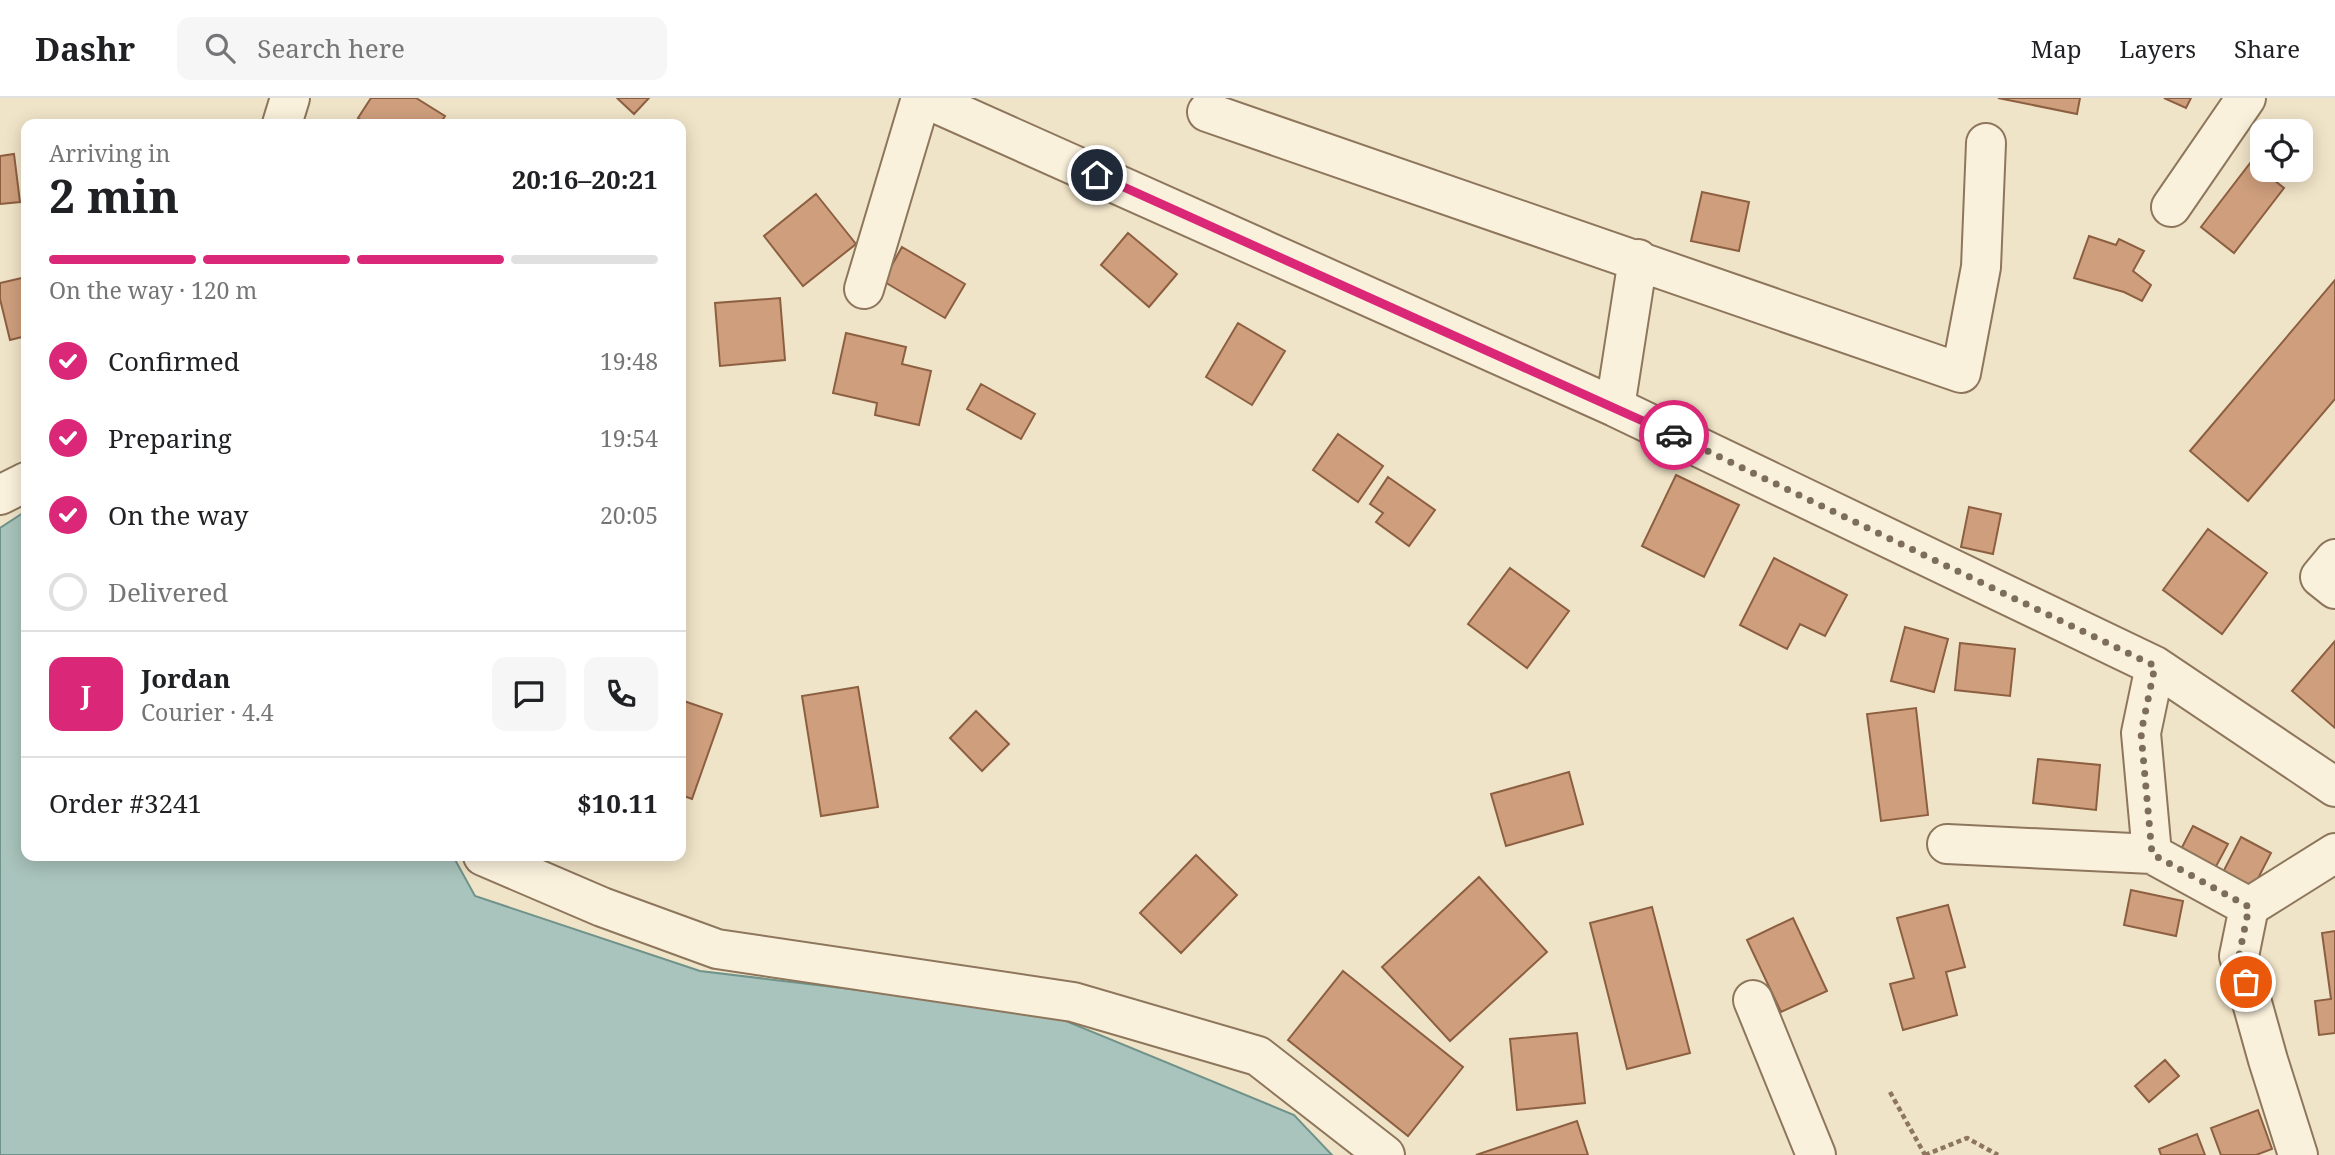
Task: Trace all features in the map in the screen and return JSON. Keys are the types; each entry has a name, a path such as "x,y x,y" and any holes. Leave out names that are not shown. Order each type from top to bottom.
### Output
{"street":[{"path":"284,119 290,98"},
{"path":"864,289 923,98 1615,407 2155,666 2335,787"},
{"path":"2171,207 2246,98"},
{"path":"1207,112 1961,373 1980,267 1986,143"},
{"path":"1615,407 1638,260"},
{"path":"0,495 21,484"},
{"path":"2335,559 2320,577 2335,589"},
{"path":"2152,854 2141,733 2155,666"},
{"path":"1947,844 2152,854 2249,907"},
{"path":"2298,1155 2239,956 2249,907 2335,853"},
{"path":"495,861 602,907 718,949 1073,1002 1258,1056 1385,1155"},
{"path":"1753,1000 1816,1155"}],"path":[{"path":"1890,1092 1925,1155 1967,1138 1998,1155"}],"water":[{"path":"21,514 21,861 456,861 475,896 700,971 1044,1012 1294,1115 1332,1155 0,1155 0,528"}],"building":[{"path":"371,98 416,98 445,116 443,119 358,118"},
{"path":"617,98 649,98 634,114"},
{"path":"1998,98 2080,98 2077,114"},
{"path":"2164,98 2191,98 2186,108"},
{"path":"14,154 20,202 0,204 0,156"},
{"path":"2250,163 2250,182 2276,182 2284,188 2234,253 2201,227"},
{"path":"1702,192 1749,202 1739,251 1691,241"},
{"path":"816,194 856,244 803,286 764,236"},
{"path":"1128,233 1177,274 1149,307 1101,265"},
{"path":"2089,236 2116,245 2119,239 2144,251 2133,271 2151,285 2142,301 2124,292 2074,278"},
{"path":"902,247 965,284 945,318 883,281"},
{"path":"21,278 21,337 10,340 0,299 0,283"},
{"path":"2335,280 2335,399 2248,501 2190,451"},
{"path":"780,298 785,360 720,366 715,303"},
{"path":"1238,323 1285,351 1252,405 1206,377"},
{"path":"846,333 906,347 902,364 931,371 919,425 875,415 877,403 833,393"},
{"path":"981,384 1035,414 1021,439 967,409"},
{"path":"1338,434 1383,466 1358,502 1313,470"},
{"path":"1676,475 1739,505 1704,577 1642,546"},
{"path":"1388,477 1435,510 1409,546 1376,522 1383,513 1370,504"},
{"path":"1969,507 2001,514 1993,554 1961,547"},
{"path":"2208,529 2267,573 2222,634 2163,590"},
{"path":"1774,558 1847,595 1825,636 1800,624 1787,649 1740,625"},
{"path":"1510,568 1569,611 1527,668 1468,624"},
{"path":"1905,627 1948,639 1934,692 1891,681"},
{"path":"2335,641 2335,728 2292,691"},
{"path":"1960,643 2015,649 2010,696 1955,690"},
{"path":"858,687 878,807 821,816 802,696"},
{"path":"686,702 722,714 692,799 686,797"},
{"path":"1916,708 1928,815 1881,821 1867,714"},
{"path":"976,711 1009,744 982,771 950,738"},
{"path":"2038,759 2100,765 2096,810 2033,803"},
{"path":"1569,772 1583,824 1506,846 1491,794"},
{"path":"2193,826 2228,844 2213,872 2178,855"},
{"path":"2241,837 2271,853 2250,894 2220,878"},
{"path":"1196,855 1237,895 1181,953 1140,913"},
{"path":"1479,877 1547,952 1450,1041 1382,967"},
{"path":"2131,890 2183,901 2176,936 2124,925"},
{"path":"1948,905 1965,967 1946,972 1957,1015 1903,1030 1890,984 1914,978 1897,918"},
{"path":"1652,907 1690,1053 1627,1069 1590,923"},
{"path":"1793,918 1827,991 1781,1012 1747,940"},
{"path":"2335,931 2335,1033 2319,1035 2315,1001 2331,999 2322,933"},
{"path":"1343,971 1463,1067 1408,1136 1288,1040"},
{"path":"1577,1033 1585,1103 1517,1110 1510,1039"},
{"path":"2165,1060 2179,1076 2149,1102 2135,1086"},
{"path":"2258,1110 2272,1149 2256,1155 2221,1155 2211,1128"},
{"path":"1577,1121 1588,1155 1476,1155"},
{"path":"2197,1134 2205,1155 2161,1155 2159,1149"}],"way so far":[{"path":"1674,435 2155,666 2141,733 2152,854 2249,907 2239,956 2246,982"}],"route":[{"path":"1097,175 1674,435"}]}
